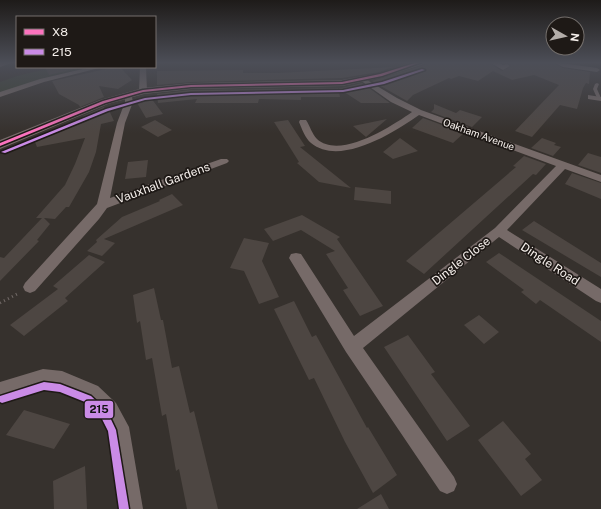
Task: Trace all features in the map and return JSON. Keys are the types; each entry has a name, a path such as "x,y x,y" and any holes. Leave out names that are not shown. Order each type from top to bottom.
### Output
{"main road":[{"path":"0,145 104,102 128,95 143,91 215,86"}],"street":[{"path":"0,95 26,86"},
{"path":"143,86 143,91"},
{"name":"Oakham Avenue","path":"372,86 394,100 418,112 601,179"},
{"name":"Vauxhall Gardens","path":"30,287 103,205 121,123 129,102 128,95"},
{"path":"303,122 313,140 319,144 334,148 381,136 418,112"},
{"name":"Vauxhall Gardens","path":"103,205 224,161"},
{"name":"Dingle Close","path":"352,347 499,231 563,165"},
{"name":"Dingle Road","path":"499,231 601,298"},
{"path":"296,258 352,347 447,484"},
{"path":"0,391 43,378 62,380 92,392 110,408 120,427 132,509"}],"lane":[{"path":"596,86 595,89 597,98"}],"path":[{"path":"0,303 30,287"}],"green space":[{"path":"0,86 22,86 0,93"}],"building":[{"path":"55,86 123,86 118,89 99,86 104,97 80,107 59,94"},
{"path":"366,86 390,103 361,103 338,88"},
{"path":"380,86 433,86 413,95 407,101"},
{"path":"558,86 584,86 577,109 560,105 532,137 515,131"},
{"path":"338,88 340,97 301,97 301,100 259,99 258,103 195,103 197,99 158,103 157,94 191,90"},
{"path":"151,98 163,114 146,118 136,101"},
{"path":"434,104 456,113 460,110 482,117 472,127 431,112 434,109"},
{"path":"104,107 108,108 114,121 101,124 96,152 89,172 69,207 66,207 55,219 44,218 50,224 37,240 39,241 0,281 0,257 4,258 42,218 36,218 65,185 85,138 37,147 35,142 85,120 83,116"},
{"path":"423,118 464,133 453,143 412,128"},
{"path":"387,119 366,137 353,126"},
{"path":"155,120 172,130 158,137 141,127"},
{"path":"288,120 305,146 300,147 351,188 319,182 297,163 299,162 274,122"},
{"path":"400,138 418,151 393,159 383,152"},
{"path":"542,138 556,143 554,145 561,147 553,156 531,148"},
{"path":"588,153 601,157 601,173 578,165"},
{"path":"524,156 546,164 536,175 533,174 424,274 406,261 516,167 513,166"},
{"path":"148,160 146,177 125,179 128,162"},
{"path":"572,173 601,183 601,199 565,184"},
{"path":"355,187 391,191 391,204 354,200"},
{"path":"172,194 183,205 104,239 115,243 102,256 87,251 97,242 96,240 122,217 160,201 159,200"},
{"path":"302,215 340,237 337,239 383,306 360,316 343,290 348,288 326,254 335,251 301,230 273,241 264,229"},
{"path":"534,221 601,263 601,277 522,230"},
{"path":"244,238 269,243 262,261 279,297 259,304 244,271 230,268"},
{"path":"499,253 601,321 601,342 540,300 536,304 521,292 524,290 486,262"},
{"path":"89,255 105,262 65,298 68,301 24,336 10,325 58,289 53,286"},
{"path":"154,288 161,320 163,320 172,368 179,366 190,413 194,411 218,509 187,509 179,469 176,471 166,414 162,416 152,358 146,360 140,321 137,323 133,295"},
{"path":"294,301 312,337 316,335 367,428 368,427 397,475 373,493 345,442 314,378 309,380 274,309"},
{"path":"479,315 499,332 484,344 464,325"},
{"path":"408,335 435,372 431,374 470,426 447,441 384,347"},
{"path":"24,410 70,424 54,449 6,435"},
{"path":"503,421 531,454 525,459 542,480 521,496 478,440"},
{"path":"85,466 87,509 54,509 53,481"},
{"path":"381,494 389,509 357,509"}],"transit line":[{"name":"X8","path":"0,145 104,102 143,91 203,86"},
{"name":"215","path":"3,152 107,110 145,99 191,94 343,91 369,86"},
{"name":"215","path":"2,399 44,386 60,388 88,399 104,414 112,430 124,509"}]}
